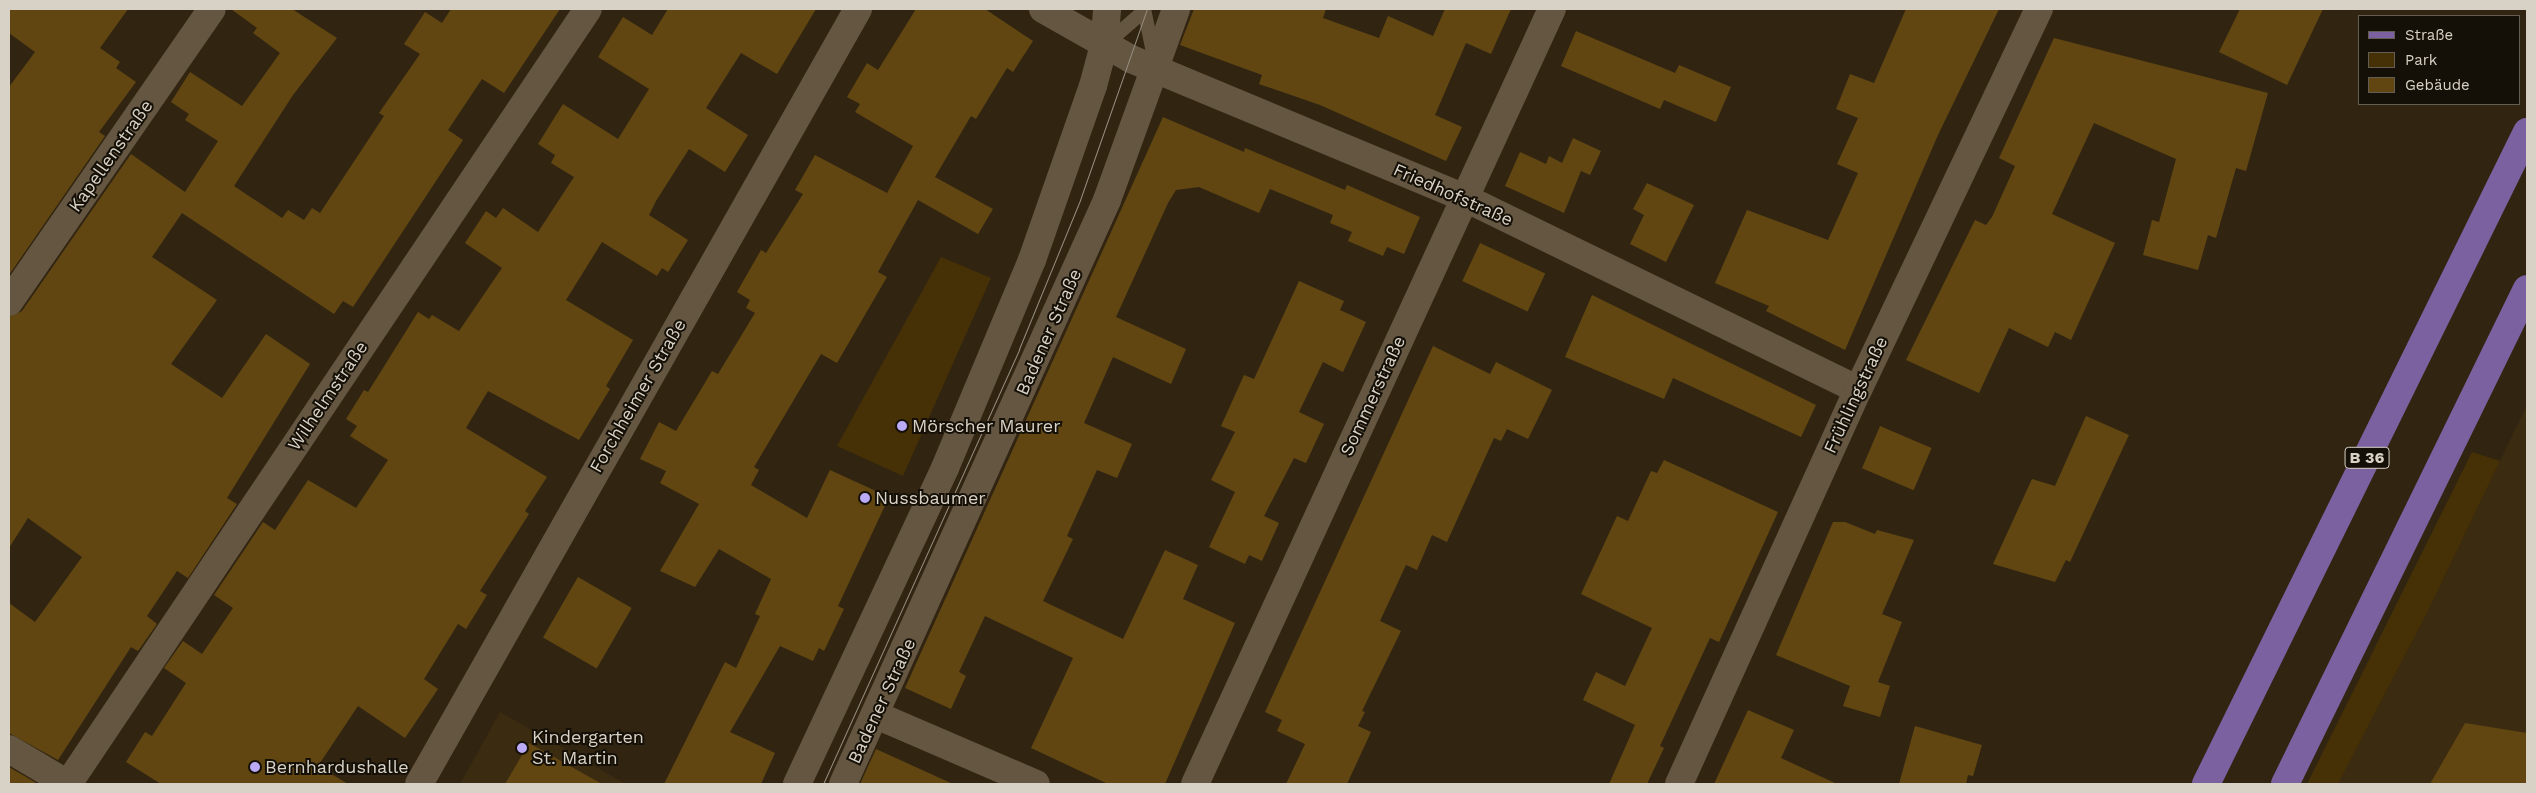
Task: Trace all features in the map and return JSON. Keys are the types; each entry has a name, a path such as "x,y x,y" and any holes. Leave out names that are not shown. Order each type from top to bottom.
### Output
{"main road":[{"name":"B 36","path":"2206,784 2527,132"},
{"path":"2285,784 2527,289"}],"street":[{"name":"Kapellenstraße","path":"9,302 212,9"},
{"name":"Wilhelmstraße","path":"68,784 588,9"},
{"name":"Forchheimer Straße","path":"419,784 858,9"},
{"name":"Friedhofstraße","path":"1043,9 1104,46 1465,198 1858,390"},
{"path":"797,784 945,468 1032,260 1062,180 1104,46 1107,9"},
{"name":"Badener Straße","path":"844,784 1107,200 1176,9"},
{"name":"Sommerstraße","path":"1195,784 1552,9"},
{"name":"Frühlingstraße","path":"1679,784 1858,390 2039,9"},
{"path":"876,715 1036,784"},
{"path":"9,749 68,784"}],"lane":[{"path":"1104,46 1144,10"},
{"path":"1144,10 1156,68"}],"shaded area":[{"path":"2527,405 2527,784 2338,784 2427,613"},
{"name":"Kindergarten St. Martin","path":"500,712 626,784 460,784"}],"green space":[{"path":"941,257 991,278 903,476 837,446"},
{"path":"2472,452 2500,461 2427,613 2338,784 2307,784"}],"building":[{"path":"9,9 128,9 100,48 120,62 116,68 136,82 99,132 105,136 9,275 9,87 35,52 9,33"},
{"path":"231,9 292,9 337,38 293,95 234,186 282,218 288,210 304,220 312,208 320,213 384,116 379,113 420,54 404,44 425,12 442,23 451,9 560,9 504,93 482,79 448,130 463,140 353,307 343,301 334,314 182,213 152,257 217,300 171,364 222,398 266,334 310,364 227,498 237,504 188,578 177,571 147,616 157,624 138,651 131,647 58,760 9,733 9,603 35,622 82,557 28,518 9,548 9,317 22,311 131,154 185,192 218,141 185,120 189,114 171,102 190,72 242,106 280,53 253,33 257,28"},
{"path":"668,9 816,9 777,74 741,53 706,108 748,135 725,172 689,149 656,201 649,215 688,240 668,272 662,268 657,276 602,242 566,300 633,340 606,386 610,389 579,440 488,391 466,428 547,477 525,511 529,514 480,591 487,595 466,629 458,624 424,679 438,689 405,738 358,706 318,766 348,784 161,784 126,762 145,732 152,736 186,683 164,668 183,641 202,654 233,608 214,595 263,522 275,530 308,480 356,508 388,460 350,436 357,426 346,419 364,390 368,392 418,312 429,319 432,315 459,331 502,268 465,243 486,211 496,218 503,208 538,232 574,177 551,163 555,155 538,144 563,104 618,139 649,89 598,57 623,17 652,35"},
{"path":"916,9 985,9 1033,41 1013,72 1007,68 976,119 971,116 935,177 993,209 978,234 918,200 878,272 887,277 837,363 821,354 754,467 759,470 751,485 807,518 830,470 889,497 838,606 844,609 824,651 819,648 813,661 780,646 730,732 775,753 761,784 664,784 725,662 736,668 760,616 755,614 771,579 719,549 695,587 660,571 699,504 660,483 666,471 640,459 659,422 676,431 712,371 718,374 755,313 746,308 750,300 737,292 761,250 766,253 803,194 795,190 815,155 887,193 913,146 855,112 860,104 847,97 867,63 878,70"},
{"path":"1194,9 1326,9 1323,18 1379,38 1388,16 1433,36 1445,9 1511,9 1491,54 1466,43 1435,115 1462,127 1446,161 1320,105 1259,84 1262,75 1180,45"},
{"path":"1906,9 1999,9 1938,135 1845,350 1766,311 1769,306 1715,283 1747,210 1828,240 1858,173 1837,164 1858,118 1836,109 1850,74 1874,83"},
{"path":"2240,9 2323,9 2287,85 2219,52"},
{"path":"1576,31 1675,73 1679,65 1731,87 1716,122 1664,100 1660,109 1561,66"},
{"path":"2054,38 2268,93 2246,171 2236,168 2216,238 2208,235 2198,270 2143,255 2152,220 2159,222 2176,159 2094,123 2052,214 2115,243 2071,340 2055,332 2048,347 2009,328 1979,393 1906,360 1975,220 1986,225 1992,217 2015,166 1999,158"},
{"path":"1163,117 1244,152 1245,148 1345,190 1347,185 1420,217 1404,254 1387,247 1383,256 1348,241 1352,232 1330,223 1333,215 1270,189 1259,213 1199,187 1176,190 1168,203 1116,317 1186,349 1171,384 1113,357 1084,423 1132,444 1117,478 1097,470 1067,536 1073,539 1043,601 1123,639 1165,550 1198,565 1183,599 1235,623 1165,784 1108,784 1031,748 1073,658 985,616 959,672 966,676 951,709 905,688"},
{"path":"1573,138 1601,151 1590,175 1581,171 1564,213 1505,186 1520,152 1546,164 1549,156 1562,163"},
{"path":"1647,183 1694,205 1666,262 1630,244 1644,215 1633,209"},
{"path":"1480,243 1545,273 1528,311 1462,281"},
{"path":"1299,281 1344,301 1340,310 1366,322 1343,372 1323,362 1299,412 1324,424 1306,463 1294,458 1264,516 1279,523 1262,561 1249,555 1245,564 1209,547 1235,492 1211,480 1235,432 1221,426 1244,375 1254,379"},
{"path":"1592,295 1816,405 1801,437 1673,378 1664,399 1565,357"},
{"path":"1433,346 1490,374 1496,362 1552,390 1528,439 1507,429 1501,441 1494,438 1447,542 1432,535 1417,570 1406,565 1380,621 1401,631 1362,711 1365,712 1358,726 1371,732 1347,784 1286,784 1305,744 1277,731 1282,720 1265,712"},
{"path":"2086,416 2129,435 2070,562 2066,560 2055,582 1993,564 2032,479 2055,486"},
{"path":"1880,426 1932,448 1914,490 1862,468"},
{"path":"1664,460 1778,512 1719,642 1710,638 1660,746 1664,748 1647,784 1609,784 1635,725 1583,700 1596,672 1625,686 1652,628 1581,594 1617,516 1628,521 1651,471 1657,473"},
{"path":"1833,522 1845,522 1875,534 1877,530 1914,540 1882,614 1902,622 1878,682 1890,686 1880,717 1843,706 1850,686 1776,655"},
{"path":"578,577 632,608 597,669 543,638"},
{"path":"1748,710 1794,730 1781,758 1837,784 1714,784"},
{"path":"2465,723 2527,733 2527,784 2430,784"},
{"path":"1915,726 1982,745 1973,776 1968,775 1966,784 1899,784"},
{"path":"529,743 602,784 505,784"},
{"path":"876,749 953,784 860,784"},
{"path":"9,767 38,784 9,784"}],"tram line":[{"path":"823,784 1019,349 1080,200 1147,9"}],"place":[{"name":"Mörscher Maurer","path":"902,426"},
{"name":"Nussbaumer","path":"865,498"},
{"name":"Kindergarten St. Martin","path":"522,748"},
{"name":"Bernhardushalle","path":"255,767"}]}
